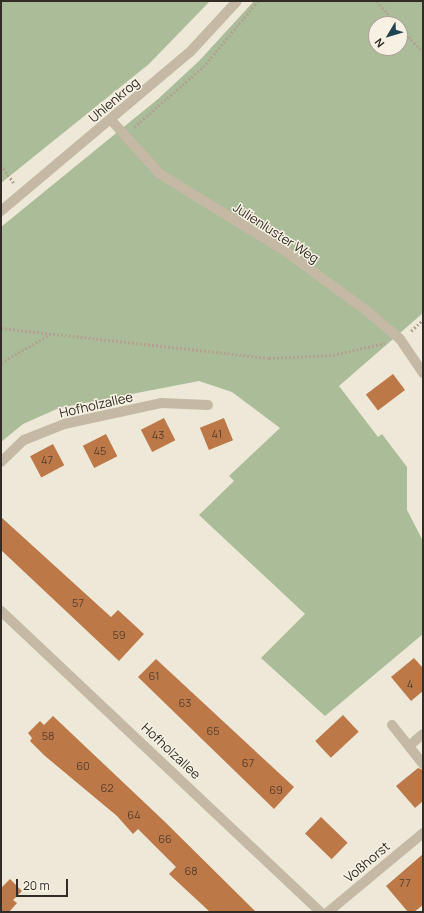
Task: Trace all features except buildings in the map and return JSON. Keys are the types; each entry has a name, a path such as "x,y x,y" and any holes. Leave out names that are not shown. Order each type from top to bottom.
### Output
{"street":[{"name":"Uhlenkrog","path":"1,211 22,195 190,52 237,1"},
{"name":"Julienluster Weg","path":"111,120 160,174 285,251 400,339 423,372"},
{"name":"Hofholzallee","path":"1,462 24,440 64,424 161,404 208,405"},
{"name":"Hofholzallee","path":"1,611 320,912"},
{"path":"392,725 423,764"},
{"path":"409,746 423,734"},
{"name":"Voßhorst","path":"328,912 423,833"}],"path":[{"path":"124,136 203,67 258,1"},
{"path":"377,1 389,16"},
{"path":"408,36 423,52"},
{"path":"1,165 22,195"},
{"path":"1,328 277,358 333,355 400,339"},
{"path":"1,363 52,333"}],"green space":[{"path":"1,1 210,1 149,64 1,183"},
{"path":"254,1 423,1 423,313 339,386 378,437 382,434 407,467 407,510 423,541 423,634 325,716 261,658 305,614 199,515 234,481 229,476 280,428 232,392 199,381 59,408 23,424 1,442 1,227 158,99 199,61"}]}
